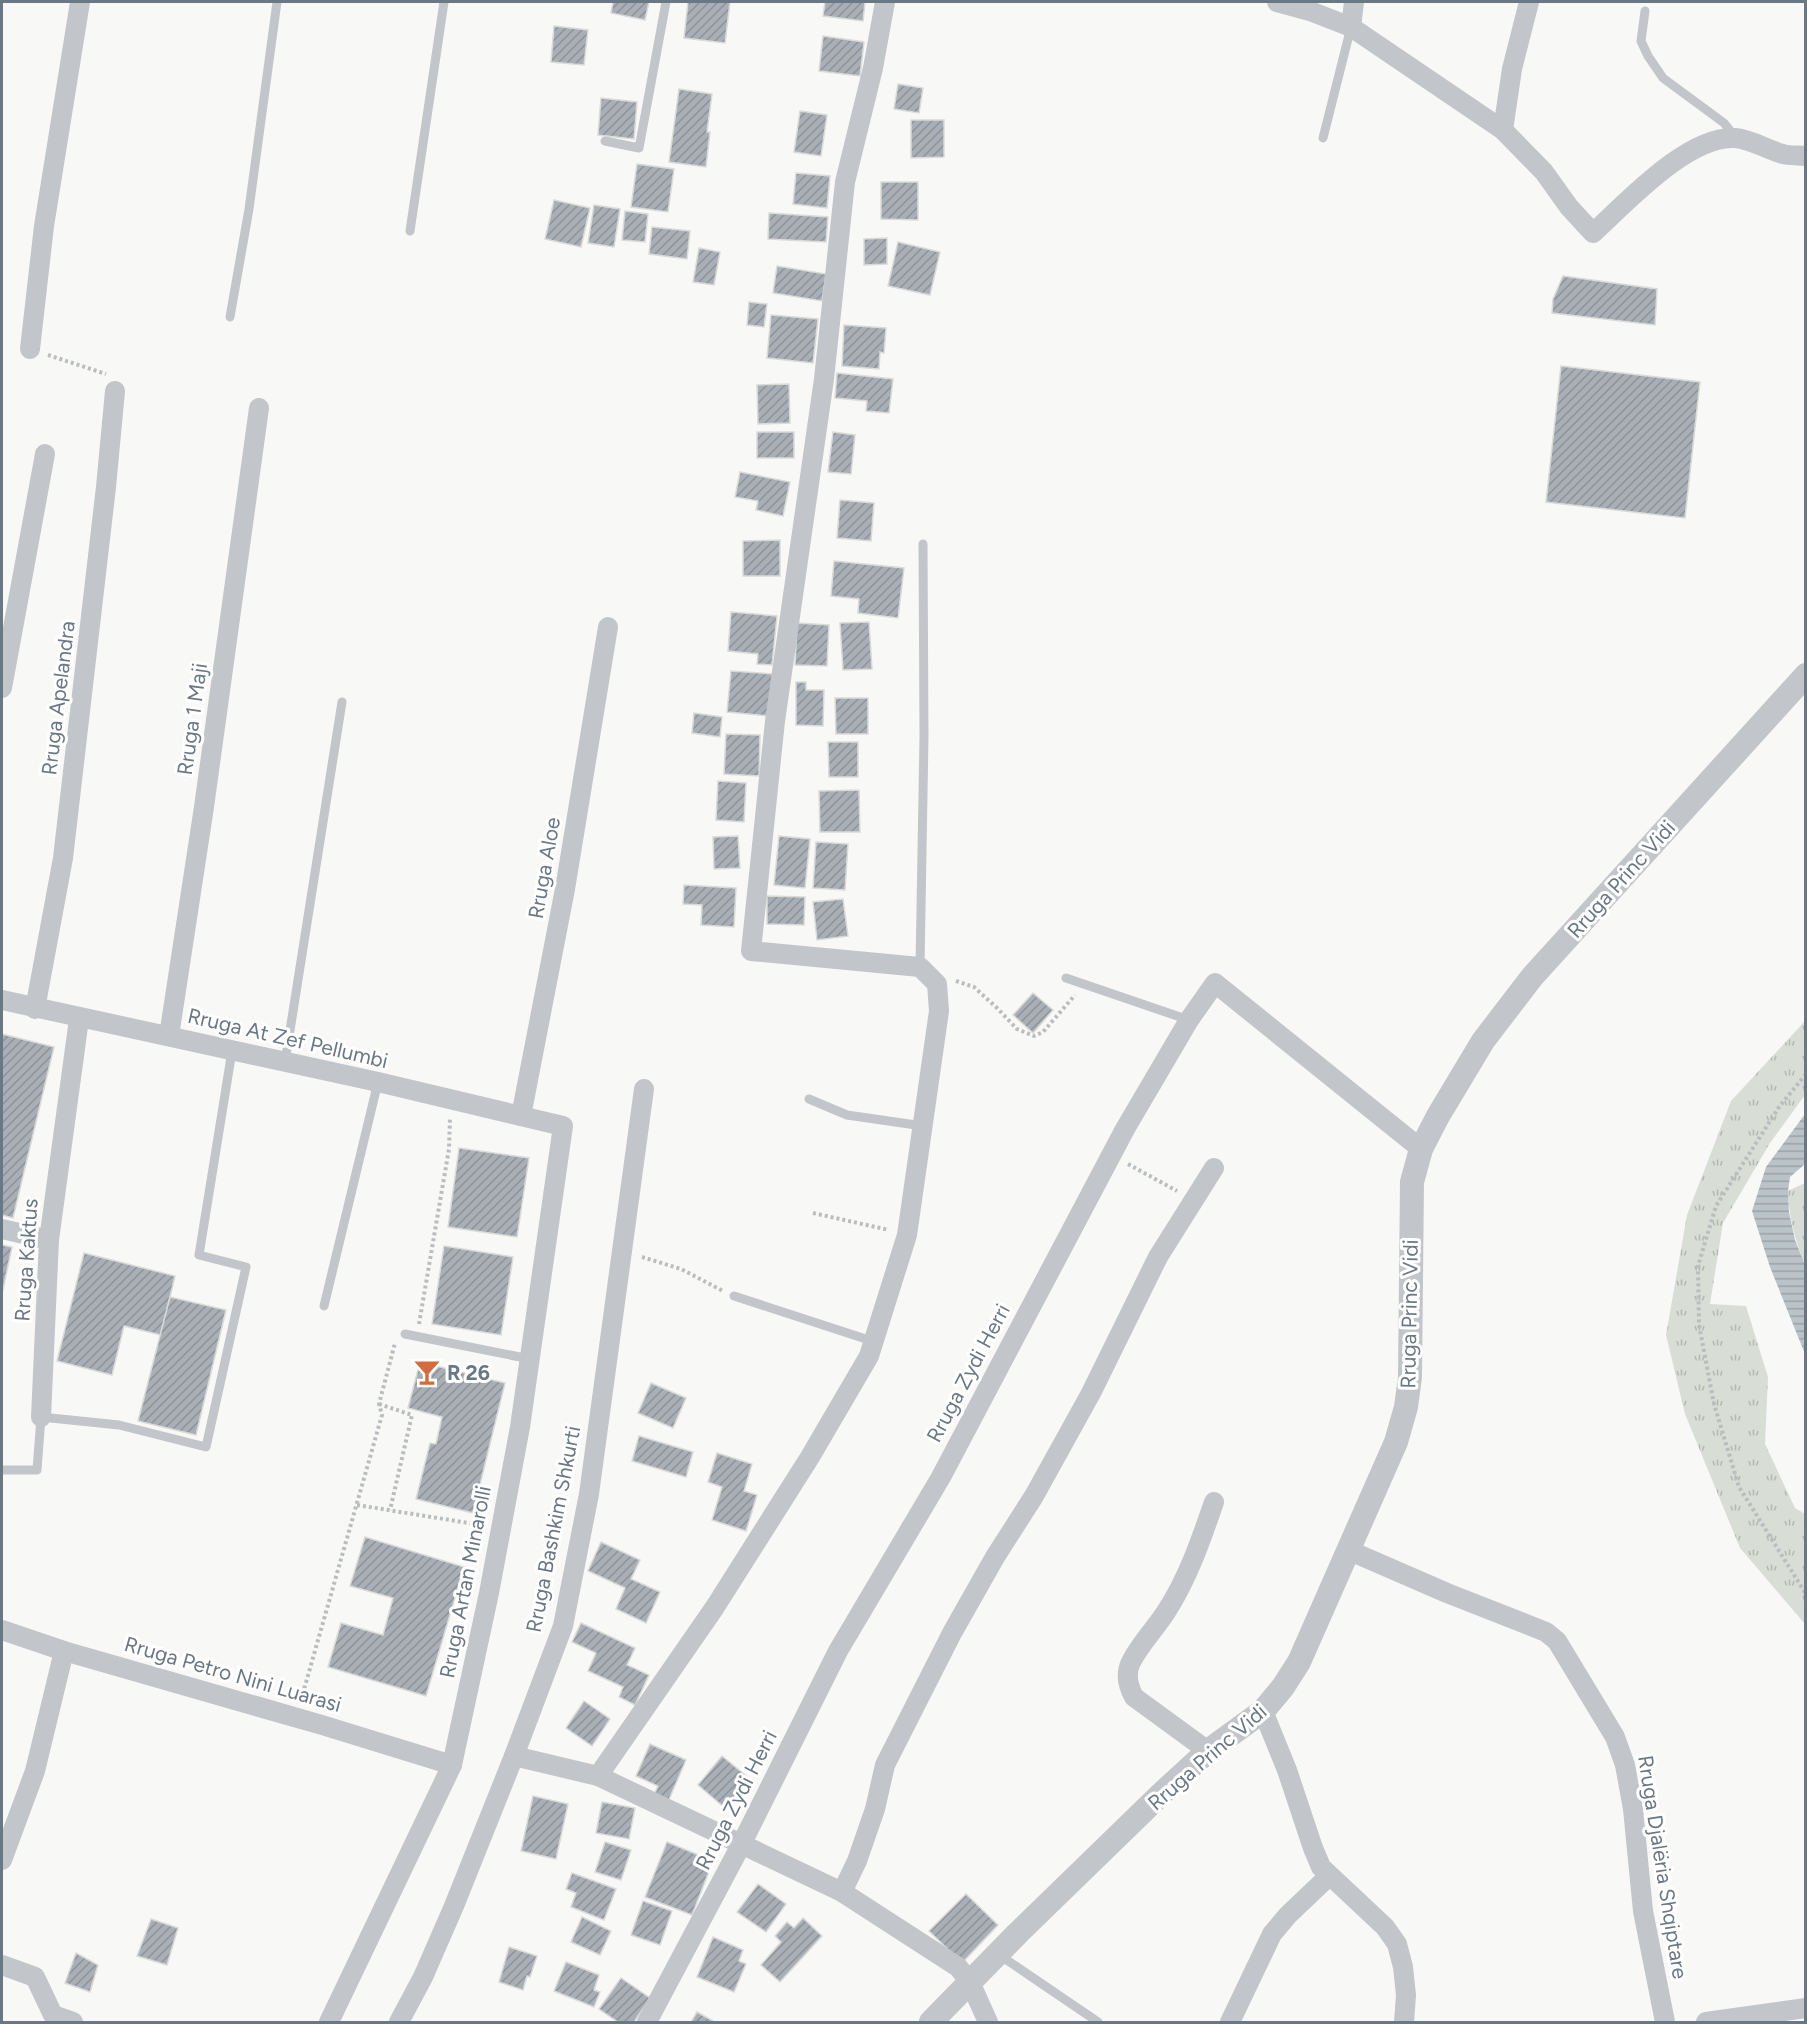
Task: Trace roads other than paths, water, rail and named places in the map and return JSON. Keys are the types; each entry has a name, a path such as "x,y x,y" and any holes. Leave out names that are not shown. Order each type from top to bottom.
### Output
{"street":[{"path":"30,349 44,226 81,2"},
{"path":"598,1776 715,1607 804,1467 869,1356 907,1235 939,1011 937,984 920,967 751,951 775,721 824,379 845,182 873,68 885,2"},
{"path":"1277,2 1310,11 1351,27 1503,130 1544,172 1569,207 1593,233 1662,170 1715,140 1736,138 1785,155 1806,156"},
{"path":"1351,27 1354,2"},
{"path":"1503,130 1512,69 1529,2"},
{"name":"Rruga Apelandra","path":"35,1009 63,858 115,391"},
{"name":"Rruga 1 Maji","path":"169,1036 204,807 259,408"},
{"path":"2,688 45,454"},
{"name":"Rruga Aloe","path":"521,1116 566,889 608,627"},
{"name":"Rruga Princ Vidi","path":"931,2022 1160,1795 1208,1751 1263,1711 1283,1688 1299,1662 1396,1442 1406,1407 1410,1377 1412,1182 1421,1149 1456,1084 1483,1041 1532,977 1806,675"},
{"name":"Rruga Zydi Herri","path":"646,2022 741,1845 837,1651 941,1477 1111,1155 1189,1020 1215,983 1421,1149"},
{"name":"Rruga At Zef Pellumbi","path":"2,1000 79,1019 169,1036 378,1082 563,1126"},
{"name":"Rruga Kaktus","path":"41,1417 49,1239 79,1019"},
{"name":"Rruga Bashkim Shkurti","path":"399,2022 423,1977 454,1906 563,1626 589,1494 644,1089"},
{"name":"Rruga Artan Minarolli","path":"329,2022 452,1765 489,1593 520,1427 563,1126"},
{"path":"842,1892 857,1861 875,1809 885,1765 952,1633 995,1557 1034,1496 1091,1393 1158,1257 1214,1168"},
{"path":"2,1229 49,1239"},
{"path":"1208,1751 1134,1697 1128,1687 1128,1673 1131,1662 1167,1611 1197,1553 1214,1502"},
{"name":"Rruga Djalëria Shqiptare","path":"1348,1550 1546,1632 1557,1641 1615,1737 1625,1765 1633,1809 1642,1911 1665,2022"},
{"name":"Rruga Petro Nini Luarasi","path":"2,1630 64,1651 296,1717 452,1765"},
{"path":"2,1860 35,1771 64,1651"},
{"path":"1263,1711 1287,1770 1321,1867 1385,1927 1397,1944 1403,1967 1406,1995 1404,2022"},
{"path":"514,1756 598,1776 842,1892 957,1967 970,1982 988,2022"},
{"path":"1230,2022 1272,1934 1288,1915 1329,1876"},
{"path":"2,1965 35,1977 53,2015 73,2022"},
{"path":"1706,2022 1755,2019 1806,2008"}],"lane":[{"path":"230,317 249,209 277,2"},
{"path":"410,231 444,2"},
{"path":"605,141 639,148 666,2"},
{"path":"1645,11 1641,41 1663,78 1724,123 1736,138"},
{"path":"1323,138 1351,27"},
{"path":"920,967 924,737 923,544"},
{"path":"285,1062 342,702"},
{"path":"1066,978 1189,1020"},
{"path":"41,1417 119,1425 206,1448 246,1267 199,1255 232,1051"},
{"path":"324,1306 378,1082"},
{"path":"809,1099 847,1115 922,1126"},
{"path":"734,1296 872,1341"},
{"path":"405,1334 530,1359"},
{"name":"Rruga Kaktus","path":"2,1470 37,1470 41,1417"},
{"path":"998,1954 1098,2022"}],"place":[{"name":"R 26","path":"427,1372"}]}
